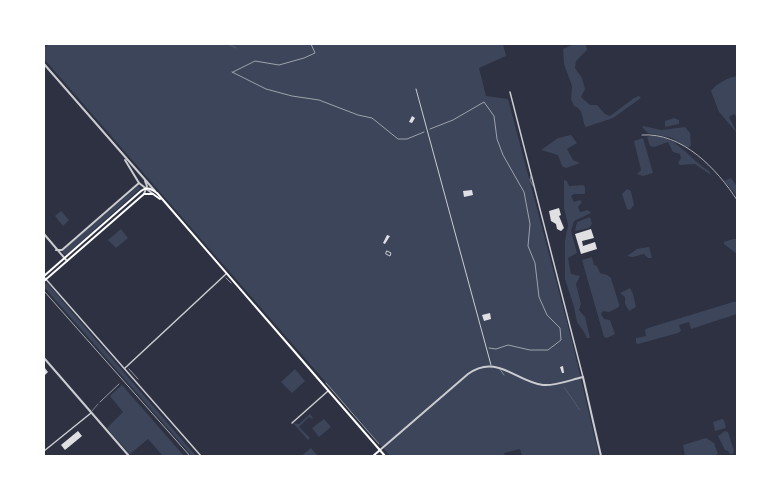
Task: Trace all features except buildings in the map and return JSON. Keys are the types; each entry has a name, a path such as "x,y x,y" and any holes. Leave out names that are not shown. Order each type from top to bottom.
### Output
{"main road":[{"path":"44,278 141,191 146,188 157,193 385,456"},
{"path":"44,278 67,261 144,194 153,194 161,199"},
{"path":"373,456 380,450"}],"street":[{"path":"44,64 122,155 157,193"},
{"path":"416,89 491,366"},
{"path":"510,92 583,378 600,456"},
{"path":"122,155 140,183 153,194"},
{"path":"143,178 146,188 144,194"},
{"path":"140,183 141,191"},
{"path":"56,250 62,250 140,183"},
{"path":"44,234 56,250 67,261"},
{"path":"125,368 226,274"},
{"path":"44,278 125,368 201,456"},
{"path":"44,358 129,456"},
{"path":"380,450 476,368 491,366 498,367 543,385 583,378"},
{"path":"292,423 329,391"},
{"path":"44,451 91,412"}],"lane":[{"path":"498,367 504,375"},
{"path":"91,412 98,404"}],"path":[{"path":"311,44 314,53 304,58 279,66 254,61 232,72 266,89 292,96 319,100 358,115 372,118 398,140 412,137 452,120 484,102 494,116 497,136 503,155 524,192 530,224 528,248 535,263 539,296 547,315 560,328 562,340 548,350 530,350 508,345 496,349 486,348"},
{"path":"226,279 230,283"},
{"path":"128,368 138,380"},
{"path":"325,382 380,444"},
{"path":"98,404 119,384"}],"shaded area":[{"path":"49,44 503,44 506,56 479,68 486,96 508,99 572,341 599,456 522,456 520,449 504,453 505,456 390,456 44,59 44,48"},
{"path":"574,44 586,45 587,50 576,61 575,68 582,78 585,89 581,97 590,105 597,105 605,114 610,116 634,98 639,96 641,98 613,118 586,127 580,110 574,106 571,99 572,86 564,64 563,49"},
{"path":"737,76 737,118 734,114 729,117 737,133 719,112 711,91 723,81"},
{"path":"674,118 679,120 679,124 665,127 665,121"},
{"path":"644,126 661,130 685,127 690,133 691,146 687,148 672,138 648,133 642,127"},
{"path":"571,135 577,143 567,149 573,160 580,163 566,168 562,166 558,155 541,150 558,138"},
{"path":"652,135 669,140 676,144 709,171 711,175 695,164 680,165 678,163 681,158 680,154 673,152 668,142 654,147 650,146 647,137"},
{"path":"643,138 653,173 643,176 637,174 641,170 634,141"},
{"path":"731,178 737,186 737,196 724,181"},
{"path":"564,180 567,181 569,186 583,185 585,187 585,194 574,194 571,196 574,202 580,200 582,202 578,207 580,212 588,210 591,213 574,221 571,231 577,253 568,258 571,274 580,276 576,284 581,304 579,310 585,317 590,338 587,338 577,322 565,279 565,241 568,225 564,208"},
{"path":"138,186 141,188 66,255 63,254 63,250"},
{"path":"627,189 631,191 634,205 630,210 627,209 622,194"},
{"path":"61,211 69,220 63,226 55,216"},
{"path":"590,217 592,224 589,228 575,231 577,222"},
{"path":"121,229 128,238 116,248 108,240"},
{"path":"737,239 737,254 724,244 724,242"},
{"path":"649,247 652,258 648,258 644,254 633,257 627,256 637,249"},
{"path":"592,257 594,265 597,266 600,273 611,278 619,304 619,307 609,312 603,311 601,314 604,319 610,320 615,334 607,338 604,337 582,260"},
{"path":"47,283 196,456 192,456 44,287 44,284"},
{"path":"630,288 636,307 629,311 625,304 625,297 620,293"},
{"path":"737,302 737,314 691,329 689,322 679,325 681,331 678,333 638,344 636,343 636,338 646,336 645,330 648,328"},
{"path":"295,369 305,381 292,393 281,382"},
{"path":"122,385 184,456 163,456 148,439 130,454 107,428 123,412 110,396"},
{"path":"310,414 313,418 312,419 309,417 299,427 310,438 308,440 293,423 299,424"},
{"path":"324,419 331,427 319,437 312,428"},
{"path":"722,419 724,420 726,428 715,431 713,422"},
{"path":"725,431 728,432 734,451 733,454 730,454 725,450 718,436"},
{"path":"706,438 714,443 718,454 712,456 685,456 683,445"},
{"path":"311,448 317,455 316,456 301,456"}],"waterway":[{"path":"228,44 236,48"},
{"path":"564,387 576,404"}],"railway":[{"path":"642,135 657,136 684,146 709,165 729,188 737,200"},
{"path":"44,291 190,456"}]}
